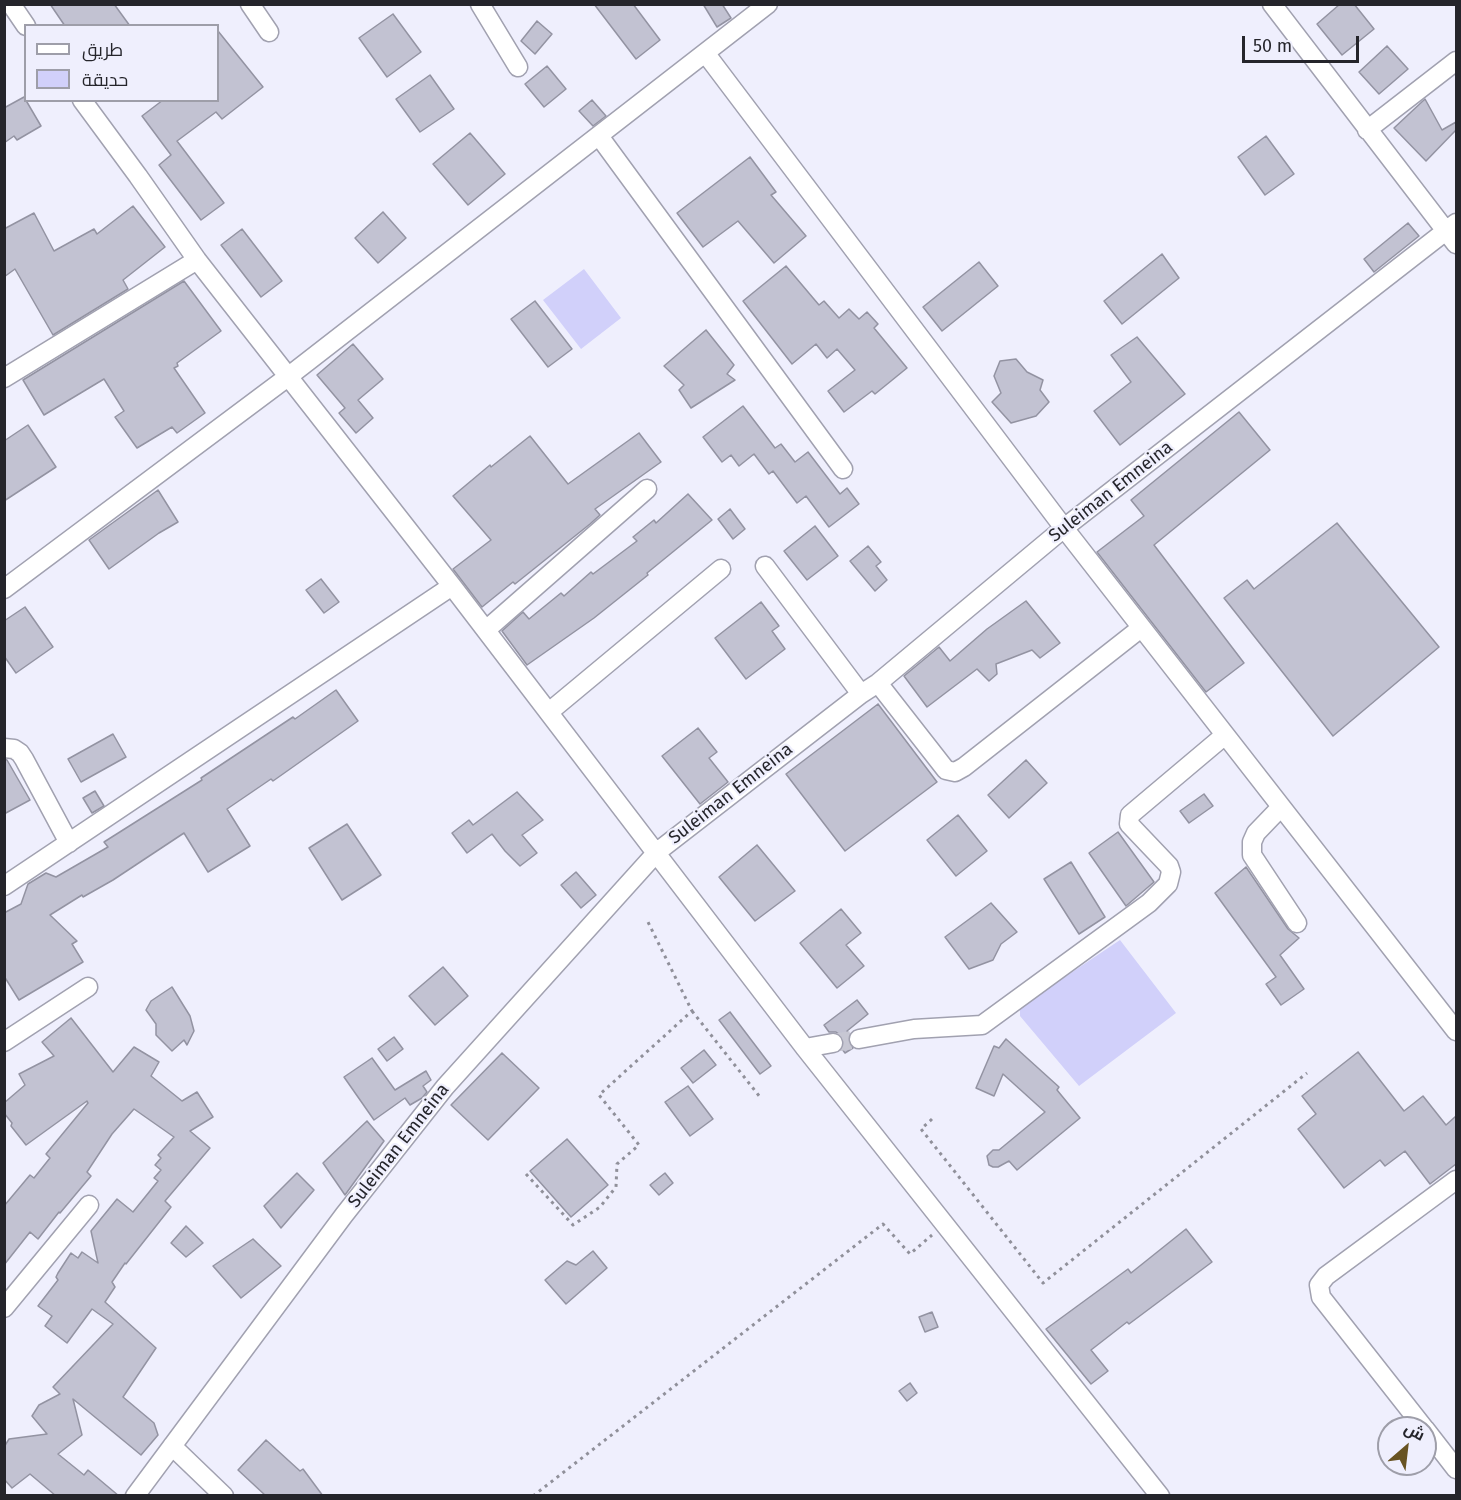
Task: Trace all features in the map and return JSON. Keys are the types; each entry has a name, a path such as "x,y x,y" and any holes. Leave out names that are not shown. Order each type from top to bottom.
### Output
{"street":[{"path":"11,4 25,24"},
{"path":"250,4 269,32"},
{"path":"480,4 518,68"},
{"path":"4,589 288,376 768,4"},
{"path":"1272,4 1368,130 1453,232"},
{"path":"706,54 1064,528 1456,1031"},
{"path":"1368,130 1456,61"},
{"path":"83,102 197,260 486,630 805,1048 1160,1496"},
{"path":"599,135 843,469"},
{"name":"Suleiman Emneina","path":"135,1496 344,1215 445,1087 657,852 878,683 1064,528 1453,232"},
{"path":"4,378 197,260"},
{"path":"486,630 647,489"},
{"path":"765,566 861,694"},
{"path":"549,712 721,569"},
{"path":"4,886 452,586"},
{"path":"878,683 946,770 955,772 1141,628"},
{"path":"859,1039 914,1029 982,1024 1149,903 1168,884 1171,872 1169,866 1129,824 1130,815 1226,735"},
{"path":"4,748 14,749 24,759 69,843"},
{"path":"1281,807 1256,833 1252,842 1252,855 1297,923"},
{"path":"4,1042 88,987"},
{"path":"805,1048 833,1043"},
{"path":"1414,1416 1321,1297 1319,1284 1326,1276 1456,1180"},
{"path":"4,1308 89,1205"},
{"path":"1437,1445 1456,1469"},
{"path":"172,1446 224,1496"}],"path":[{"path":"647,920 692,1011 760,1097"},
{"path":"526,1174 573,1225 600,1207 616,1187 617,1164 639,1145 599,1095 692,1011"},
{"path":"932,1119 921,1129 1043,1283 1307,1073"},
{"path":"533,1496 883,1224 910,1254 945,1224"}],"green space":[{"path":"584,269 621,318 581,349 543,300"},
{"path":"1120,940 1176,1013 1079,1086 1020,1016 1020,1007"}],"building":[{"path":"50,4 114,4 129,24 64,24"},
{"path":"594,4 633,4 660,40 636,59"},
{"path":"703,4 722,4 731,18 717,27"},
{"path":"1340,4 1354,4 1374,29 1342,55 1317,24"},
{"path":"393,14 421,52 387,77 359,38"},
{"path":"537,21 552,34 535,54 521,41"},
{"path":"219,32 263,87 222,119 216,112 177,141 224,203 201,220 159,165 171,155 142,116 160,102 219,102"},
{"path":"1387,46 1408,69 1379,94 1359,72"},
{"path":"547,66 566,89 544,107 525,84"},
{"path":"430,75 454,109 420,132 396,99"},
{"path":"24,97 24,102 27,102 41,126 17,140 14,136 4,143 4,108"},
{"path":"1425,99 1442,130 1456,122 1456,130 1426,161 1394,128"},
{"path":"592,100 606,116 593,126 579,111"},
{"path":"470,133 505,174 468,205 433,164"},
{"path":"1266,136 1294,174 1265,195 1238,157"},
{"path":"750,157 776,192 771,195 806,236 774,263 738,221 703,247 677,213"},
{"path":"133,206 165,247 123,280 128,289 53,335 15,269 4,277 4,229 34,213 54,251 94,229 97,234"},
{"path":"383,212 406,238 378,263 355,238"},
{"path":"1408,223 1419,236 1374,272 1364,259"},
{"path":"242,229 282,281 261,297 221,245"},
{"path":"1162,254 1179,278 1122,324 1104,301"},
{"path":"979,262 998,286 942,331 923,307"},
{"path":"786,266 819,305 824,301 839,318 849,309 859,319 867,312 878,324 874,328 907,368 875,394 872,391 844,412 828,391 855,370 837,349 827,358 816,344 792,364 743,301"},
{"path":"184,281 221,331 177,363 178,366 174,368 205,413 177,433 172,427 137,448 115,417 124,411 104,379 44,415 23,380"},
{"path":"535,301 572,349 548,367 511,319"},
{"path":"706,330 734,365 727,374 735,380 691,408 679,390 684,385 664,366"},
{"path":"1137,337 1185,394 1120,445 1094,411 1131,382 1111,355"},
{"path":"353,344 383,379 358,400 373,418 356,433 339,413 345,408 317,375"},
{"path":"1016,359 1027,372 1043,380 1040,390 1049,402 1036,416 1011,423 992,402 1001,393 994,376 1000,361"},
{"path":"743,406 775,448 781,444 795,462 808,452 840,494 847,488 859,504 829,527 806,496 797,503 773,471 769,474 754,454 739,466 731,455 722,462 703,437"},
{"path":"1239,412 1270,450 1154,545 1244,663 1206,692 1097,552 1144,516 1131,500"},
{"path":"28,425 56,467 4,501 4,441"},
{"path":"639,433 661,462 595,509 600,515 590,524 515,584 513,582 482,607 453,569 491,540 453,496 530,436 568,484"},
{"path":"158,490 178,522 109,569 89,540"},
{"path":"688,494 712,520 594,618 527,665 502,631 523,612 529,619 561,593 564,596 591,572 593,574 637,541 633,537 654,520 656,523"},
{"path":"730,509 745,529 733,539 718,519"},
{"path":"1337,523 1439,647 1333,736 1224,598 1247,580 1254,589"},
{"path":"815,526 838,556 807,580 784,551"},
{"path":"868,546 881,562 876,566 887,580 875,591 850,561"},
{"path":"321,579 339,602 324,613 306,590"},
{"path":"1026,601 1060,643 1040,658 1032,650 996,664 997,674 989,681 977,669 927,707 904,676 939,647 950,661 987,629"},
{"path":"761,602 779,626 772,631 785,649 746,679 715,638"},
{"path":"25,607 53,647 16,673 4,656 4,621"},
{"path":"336,690 358,721 273,781 271,779 227,809 250,846 208,872 184,833 113,880 83,897 82,895 50,915 77,941 72,944 83,962 19,1000 4,976 4,913 21,904 28,884 46,873 56,877 108,847 104,842 202,780 201,778 293,717 295,719"},
{"path":"878,704 937,782 845,851 786,774"},
{"path":"698,728 717,752 709,758 728,782 700,804 662,756"},
{"path":"113,734 126,757 81,782 68,759"},
{"path":"4,759 7,760 30,800 4,814"},
{"path":"1026,760 1047,783 1009,818 988,795"},
{"path":"95,791 104,806 92,813 83,798"},
{"path":"517,792 543,820 522,835 537,853 520,866 492,834 467,853 452,833 469,820 473,825"},
{"path":"1204,794 1213,806 1189,823 1180,811"},
{"path":"958,815 987,851 956,876 927,840"},
{"path":"347,824 381,875 342,900 309,848"},
{"path":"1118,832 1154,882 1126,906 1089,853"},
{"path":"757,845 795,891 755,921 719,877"},
{"path":"1071,862 1105,917 1079,934 1044,879"},
{"path":"1246,867 1288,929 1299,938 1280,955 1304,989 1281,1005 1266,984 1276,977 1215,893"},
{"path":"576,872 596,895 581,908 561,885"},
{"path":"991,903 1017,932 1001,944 993,960 969,969 945,937"},
{"path":"841,909 861,933 846,945 864,966 837,988 800,943"},
{"path":"443,967 468,996 435,1025 409,996"},
{"path":"172,987 190,1016 194,1031 187,1045 184,1040 172,1051 156,1035 156,1024 146,1010 151,1001"},
{"path":"857,1000 868,1014 847,1031 848,1042 853,1048 845,1053 842,1049 844,1042 842,1036 836,1032 829,1032 824,1025"},
{"path":"730,1012 771,1066 760,1074 719,1020"},
{"path":"71,1018 113,1072 134,1047 159,1062 151,1076 182,1101 197,1092 213,1117 190,1131 210,1148 165,1201 171,1207 125,1263 112,1282 115,1287 105,1302 156,1348 123,1397 154,1423 158,1435 141,1455 73,1399 82,1435 58,1454 84,1475 88,1470 119,1496 56,1496 30,1474 12,1488 4,1479 4,1447 9,1439 47,1434 32,1416 39,1405 60,1394 53,1387 113,1324 92,1309 67,1343 45,1326 52,1316 38,1306 58,1280 56,1277 71,1253 78,1258 82,1252 98,1263 91,1231 117,1199 133,1212 158,1181 154,1178 161,1170 155,1165 161,1158 158,1155 174,1137 134,1109 112,1134 87,1172 91,1176 38,1239 30,1232 4,1265 4,1206 30,1175 34,1178 50,1158 46,1154 88,1103 87,1101 26,1145 4,1113 4,1103 25,1085 19,1074 54,1056 42,1042"},
{"path":"394,1037 403,1049 387,1061 378,1049"},
{"path":"1006,1039 1059,1087 1057,1090 1080,1118 1017,1170 1009,1161 993,1167 989,1165 987,1156 993,1150 999,1150 1045,1112 1003,1074 994,1096 976,1088 994,1046 999,1048"},
{"path":"704,1050 716,1065 693,1083 681,1068"},
{"path":"1358,1052 1404,1111 1423,1096 1446,1125 1456,1116 1456,1164 1430,1184 1405,1151 1385,1166 1380,1160 1344,1188 1298,1129 1316,1114 1302,1096"},
{"path":"502,1053 539,1088 488,1140 451,1105"},
{"path":"372,1058 395,1090 426,1071 431,1080 423,1086 427,1092 410,1105 405,1098 374,1120 344,1077"},
{"path":"688,1086 713,1119 690,1136 665,1102"},
{"path":"367,1121 384,1141 345,1195 323,1163"},
{"path":"567,1139 608,1185 571,1217 530,1171"},
{"path":"297,1173 314,1190 281,1228 264,1206"},
{"path":"665,1173 673,1183 659,1195 650,1185"},
{"path":"186,1226 203,1243 186,1257 171,1243"},
{"path":"1186,1229 1212,1262 1091,1350 1108,1371 1091,1384 1046,1329 1128,1269 1131,1273"},
{"path":"253,1239 281,1266 241,1298 213,1266"},
{"path":"593,1251 607,1268 566,1304 545,1280 567,1261 576,1265"},
{"path":"932,1312 938,1327 925,1332 919,1317"},
{"path":"910,1383 917,1393 907,1401 899,1391"},
{"path":"266,1440 300,1471 303,1469 323,1496 266,1496 238,1470"}],"tunnel":[{"path":"833,1043 859,1039"}]}
